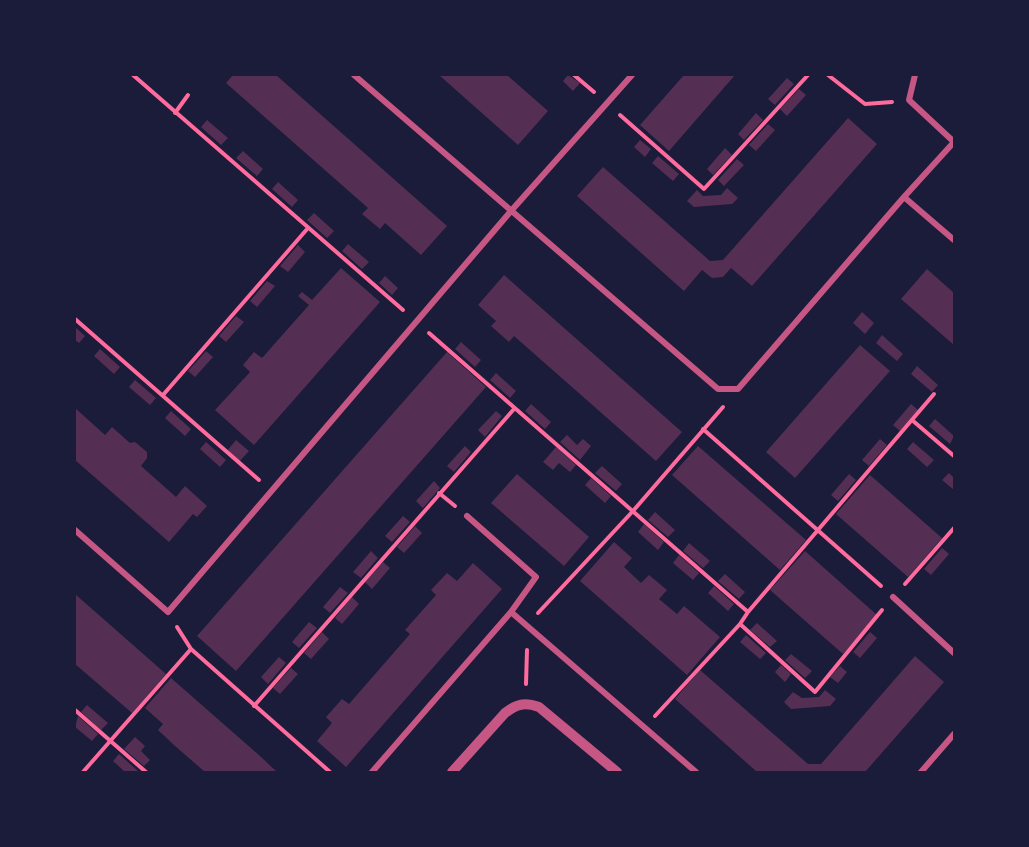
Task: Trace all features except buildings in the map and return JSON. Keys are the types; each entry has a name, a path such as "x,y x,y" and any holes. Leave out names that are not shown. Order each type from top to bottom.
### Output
{"street":[{"path":"354,75 718,390 738,390 954,142 909,100 915,75"},
{"path":"75,530 168,612 511,211 632,75"},
{"path":"904,197 954,240"},
{"path":"372,772 511,612 536,577 467,516"},
{"path":"893,597 954,653"},
{"path":"511,612 696,772"},
{"path":"452,772 505,713 514,706 526,703 539,707 617,772"},
{"path":"921,772 954,734"}],"path":[{"path":"133,75 748,612"},
{"path":"574,75 704,189 808,75"},
{"path":"828,75 865,104 909,100"},
{"path":"175,113 188,95"},
{"path":"163,395 308,228"},
{"path":"75,319 271,491"},
{"path":"526,703 527,625 633,511 738,390"},
{"path":"645,728 740,624 934,394"},
{"path":"254,706 514,409"},
{"path":"912,420 954,456"},
{"path":"703,429 893,597"},
{"path":"740,624 815,692 893,597 954,528"},
{"path":"168,612 191,649 330,772"},
{"path":"82,772 191,649"},
{"path":"75,710 146,772"}]}
